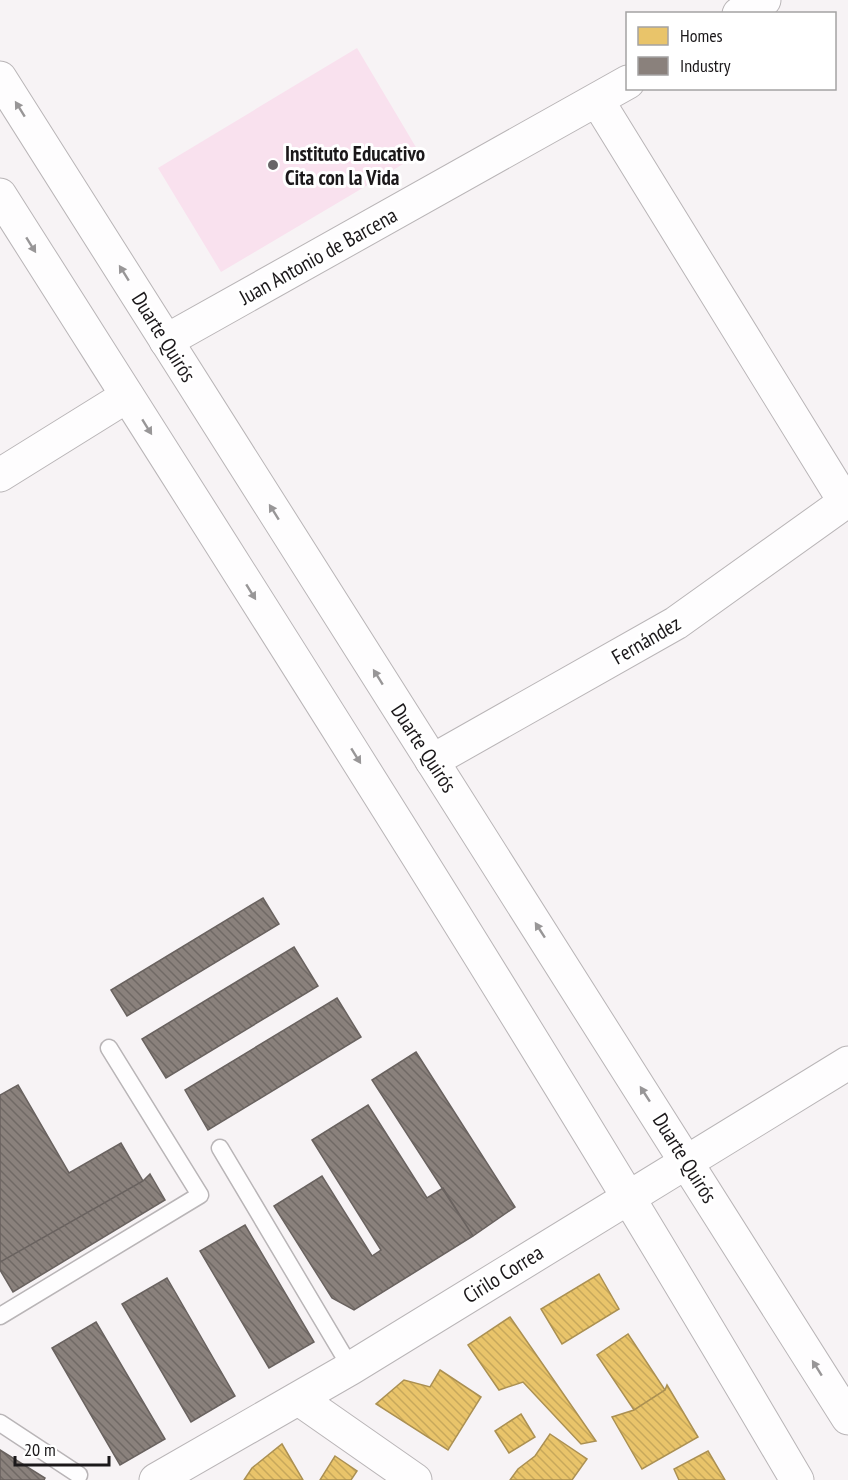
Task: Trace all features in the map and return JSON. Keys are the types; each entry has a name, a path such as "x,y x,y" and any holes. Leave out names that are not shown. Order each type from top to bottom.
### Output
{"main road":[{"name":"Duarte Quirós","path":"0,78 848,1418"},
{"name":"Juan Antonio de Barcena","path":"166,341 626,83"},
{"path":"597,100 847,501"},
{"path":"0,195 629,1195 797,1480"},
{"path":"0,475 127,396"},
{"name":"Fernández","path":"432,761 676,623 847,501"},
{"name":"Cirilo Correa","path":"156,1480 351,1368 629,1195 848,1063"},
{"path":"299,1399 415,1480"}],"lane":[{"path":"0,1316 200,1195 109,1048"},
{"path":"220,1148 351,1368"},
{"path":"0,1423 79,1475"}],"shaded area":[{"path":"357,48 420,154 221,272 158,168"}],"building: Homes":[{"path":"599,1274 619,1309 562,1344 541,1309"},
{"path":"510,1317 596,1441 581,1444 523,1382 499,1390 468,1345"},
{"path":"628,1334 665,1390 634,1410 597,1355"},
{"path":"440,1370 481,1397 448,1450 376,1404 404,1380 430,1387"},
{"path":"667,1385 698,1437 642,1469 612,1417 634,1410 665,1390"},
{"path":"521,1414 535,1437 509,1453 495,1431"},
{"path":"550,1434 587,1459 572,1480 510,1480 518,1469 535,1456"},
{"path":"282,1444 303,1480 244,1480 252,1468"},
{"path":"708,1451 725,1480 679,1480 674,1469"},
{"path":"335,1456 357,1471 351,1480 320,1480"}],"building: Industry":[{"path":"263,898 279,924 127,1016 111,990"},
{"path":"294,947 318,986 166,1078 142,1039"},
{"path":"337,998 361,1037 208,1130 185,1090"},
{"path":"416,1052 515,1207 473,1236 372,1080"},
{"path":"18,1085 69,1173 121,1143 143,1181 0,1262 0,1095"},
{"path":"368,1105 427,1198 443,1188 473,1236 354,1310 332,1298 274,1206 322,1176 372,1256 381,1250 312,1140"},
{"path":"150,1174 165,1200 13,1292 0,1270 0,1262 143,1181"},
{"path":"245,1225 314,1342 269,1368 200,1251"},
{"path":"167,1278 235,1396 191,1422 122,1304"},
{"path":"96,1322 165,1439 120,1465 52,1348"},
{"path":"0,1450 45,1478 44,1480 0,1480"}],"place":[{"name":"Instituto Educativo Cita con la Vida","path":"273,165"}]}
